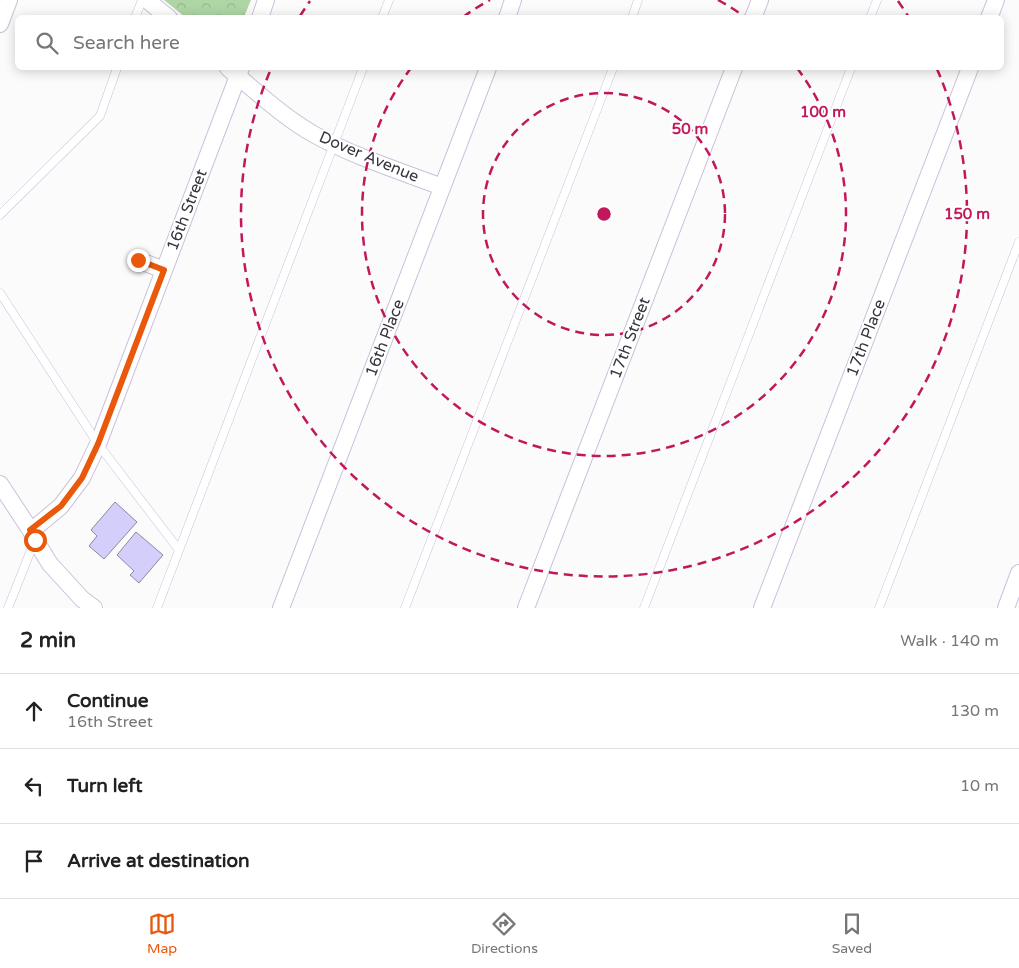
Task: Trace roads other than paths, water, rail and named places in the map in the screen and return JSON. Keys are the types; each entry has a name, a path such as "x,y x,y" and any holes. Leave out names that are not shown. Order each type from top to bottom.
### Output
{"street":[{"path":"0,24 9,0"},
{"path":"147,0 165,15"},
{"path":"261,15 266,0"},
{"path":"508,15 513,0"},
{"path":"754,15 760,0"},
{"path":"990,15 996,0"},
{"name":"Dover Avenue","path":"236,70 267,102 315,135 344,150 442,188"},
{"name":"16th Street","path":"33,535 61,506 82,478 98,444 164,270 236,70"},
{"name":"16th Place","path":"281,608 487,70"},
{"name":"17th Street","path":"526,608 733,70"},
{"name":"17th Place","path":"762,608 969,70"},
{"path":"138,260 164,270"},
{"path":"0,484 50,564 82,599 94,608"},
{"path":"1006,608 1019,573"}],"lane":[{"path":"136,15 142,0"},
{"path":"383,15 389,0"},
{"path":"633,15 638,0"},
{"path":"871,15 877,0"},
{"path":"0,215 100,116 116,70"},
{"path":"157,608 362,70"},
{"path":"405,608 611,70"},
{"path":"644,608 850,70"},
{"path":"879,608 1019,242"},
{"path":"0,293 98,444 179,550"},
{"path":"8,608 33,535"}]}
